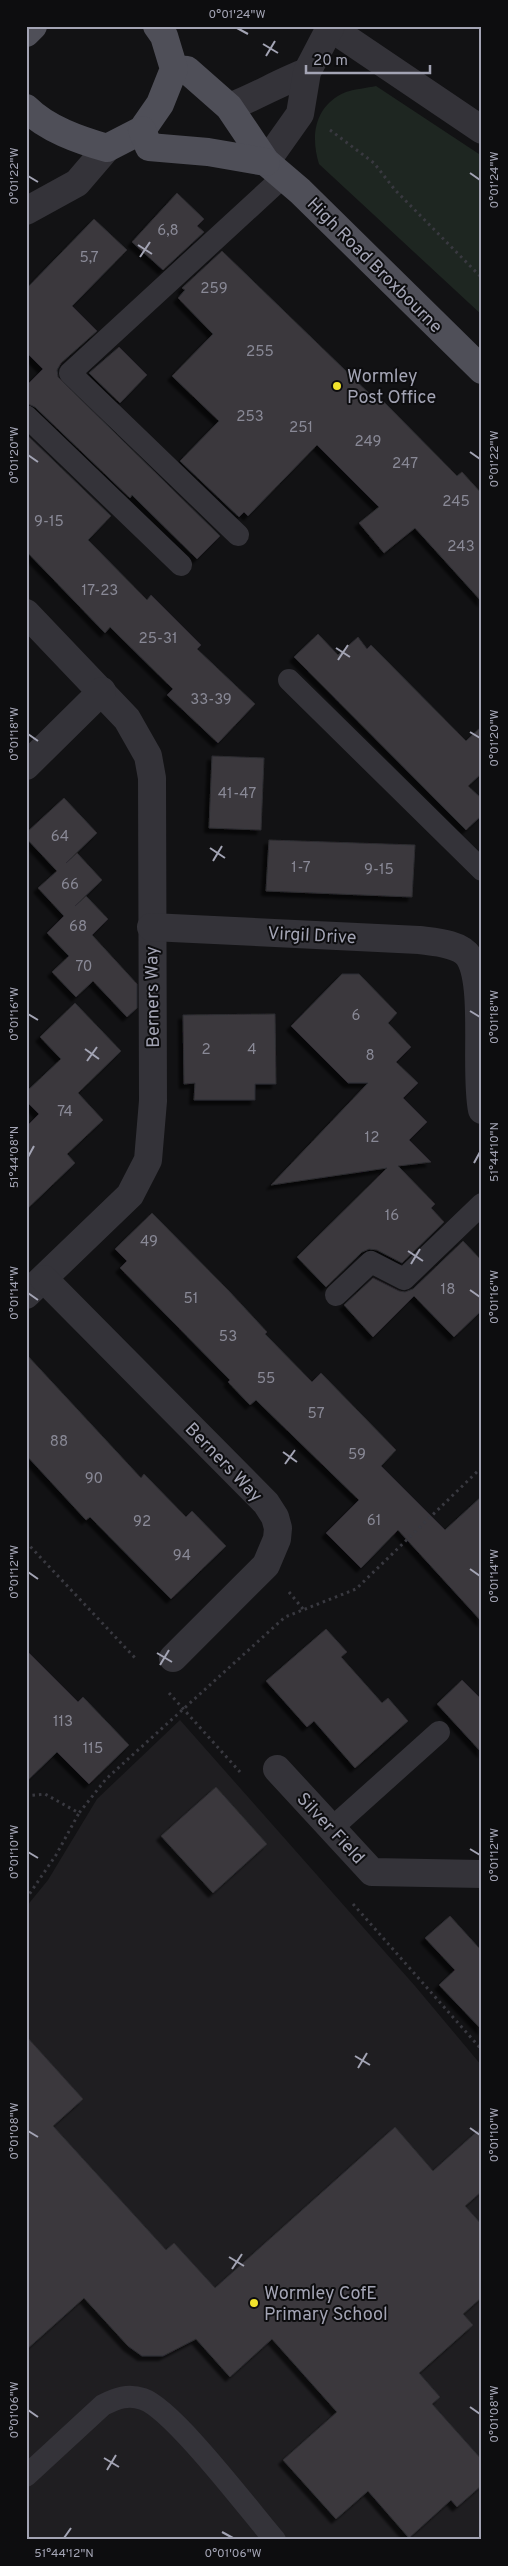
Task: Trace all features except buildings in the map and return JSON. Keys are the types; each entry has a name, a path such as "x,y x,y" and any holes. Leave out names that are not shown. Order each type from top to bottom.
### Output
{"main road":[{"path":"26,33 33,26"},
{"path":"26,108 33,115 57,129 81,140 107,148 142,130 160,104 174,68 164,36 157,26"},
{"name":"High Road Broxbourne","path":"174,68 187,70 229,107 275,169 482,370"},
{"path":"142,130 149,147 208,152 275,169"}],"street":[{"path":"275,169 300,114 308,72 331,27 482,130"},
{"path":"229,107 270,90 281,82 308,72"},
{"path":"26,211 77,183 107,148"},
{"name":"Berners Way","path":"26,613 102,690 127,719 148,756 152,778 153,1101 148,1160 130,1195 35,1287 266,1503 275,1517 278,1528 277,1539 266,1565 173,1658"},
{"path":"30,755 102,690"},
{"name":"Virgil Drive","path":"151,927 419,940 475,951 478,985 478,1092 482,1110"},
{"name":"Silver Field","path":"277,1769 372,1872 482,1874"}],"lane":[{"path":"238,535 70,373 275,169"},
{"path":"26,416 181,566"},
{"path":"289,680 482,870"},
{"path":"336,1295 371,1262 404,1279 482,1204"},
{"path":"332,1828 439,1732"},
{"path":"26,2476 103,2405 117,2398 132,2396 158,2407 178,2426 275,2540"}],"path":[{"path":"300,114 315,126 334,131 374,163 395,190 482,278"},
{"path":"26,1899 56,1855 78,1813 106,1779 286,1617 356,1589 482,1467"},
{"path":"26,1796 46,1794 78,1813"}],"shaded area":[{"path":"376,86 482,156 482,315 319,164 316,153 315,132 321,113 327,105 346,92"},
{"name":"Wormley CofE Primary School","path":"180,1720 415,1986 482,2066 482,2540 26,2540 26,1907 48,1880 97,1799"}],"place":[{"name":"Wormley Post Office","path":"337,386"},
{"name":"Wormley CofE Primary School","path":"254,2303"}]}
